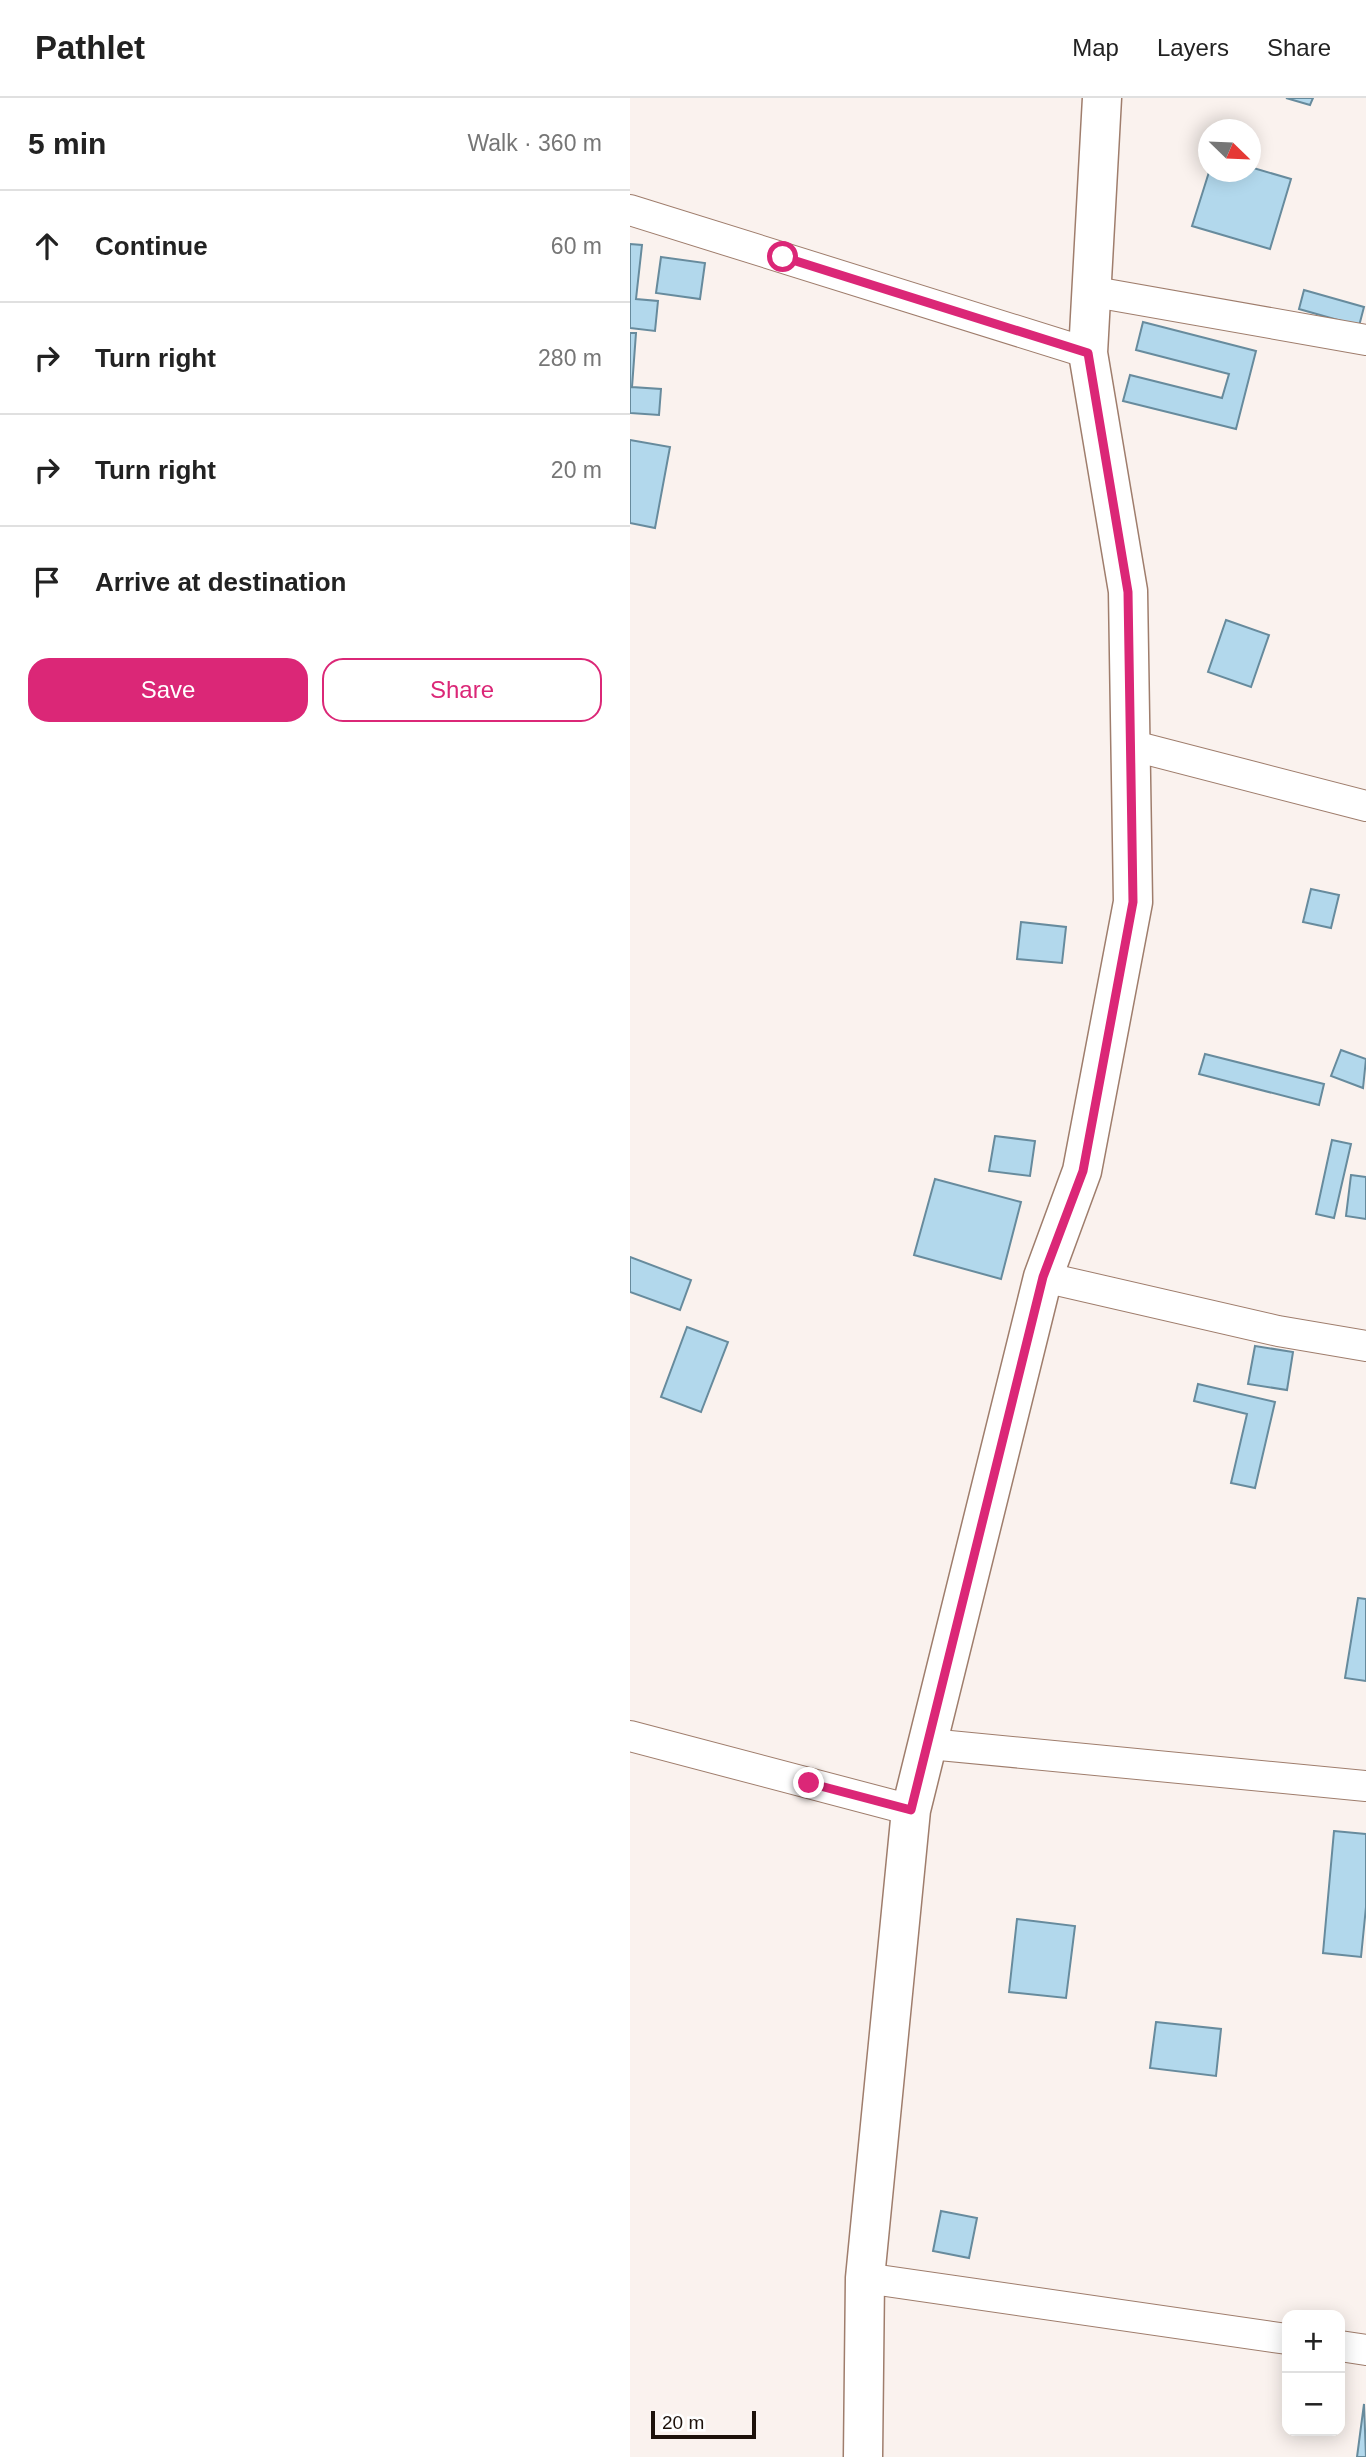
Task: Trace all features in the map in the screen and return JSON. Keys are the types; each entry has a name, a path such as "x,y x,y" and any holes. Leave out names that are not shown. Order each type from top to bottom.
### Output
{"street":[{"path":"863,2457 865,2278 911,1810 1043,1277 1083,1171 1133,902 1128,592 1088,353 1102,98"},
{"path":"630,209 1088,353"},
{"path":"1090,291 1366,340"},
{"path":"1130,745 1366,806"},
{"path":"1043,1277 1278,1331 1366,1346"},
{"path":"630,1736 911,1810"},
{"path":"929,1744 1366,1786"},
{"path":"865,2278 1282,2338"},
{"path":"1345,2347 1366,2350"}],"building":[{"path":"1286,98 1313,98 1310,105"},
{"path":"1261,170 1291,179 1270,249 1192,226 1206,182 1261,182"},
{"path":"630,244 642,245 636,299 658,301 655,331 630,328"},
{"path":"661,257 705,263 700,299 656,293"},
{"path":"1304,290 1364,307 1359,326 1299,309"},
{"path":"1143,322 1256,351 1236,429 1123,401 1130,375 1222,398 1229,374 1136,350"},
{"path":"630,333 636,333 632,387 661,389 659,415 630,413"},
{"path":"630,440 670,447 655,528 630,523"},
{"path":"1226,620 1269,635 1251,687 1208,672"},
{"path":"1311,889 1339,895 1331,928 1303,922"},
{"path":"1021,922 1066,927 1062,963 1017,959"},
{"path":"1341,1050 1366,1059 1363,1088 1331,1076"},
{"path":"1205,1054 1324,1084 1319,1105 1199,1074"},
{"path":"995,1136 1035,1141 1030,1176 989,1171"},
{"path":"1332,1140 1351,1144 1334,1218 1316,1214"},
{"path":"1351,1175 1366,1177 1366,1219 1346,1216"},
{"path":"935,1179 1021,1202 1001,1279 914,1255"},
{"path":"630,1257 691,1280 680,1310 630,1292"},
{"path":"687,1327 728,1342 701,1412 661,1397"},
{"path":"1255,1346 1293,1352 1287,1390 1248,1384"},
{"path":"1198,1384 1275,1402 1255,1488 1231,1483 1247,1414 1194,1401"},
{"path":"1358,1598 1366,1599 1366,1681 1345,1678"},
{"path":"1334,1831 1366,1834 1366,1907 1361,1957 1323,1953"},
{"path":"1017,1919 1075,1926 1066,1998 1009,1992"},
{"path":"1156,2022 1221,2029 1216,2076 1150,2068"},
{"path":"941,2211 977,2218 969,2258 933,2251"},
{"path":"1364,2404 1366,2457 1357,2457"}],"route":[{"path":"783,257 1088,353 1128,592 1133,902 1083,1171 1043,1277 911,1810 809,1783"}]}
